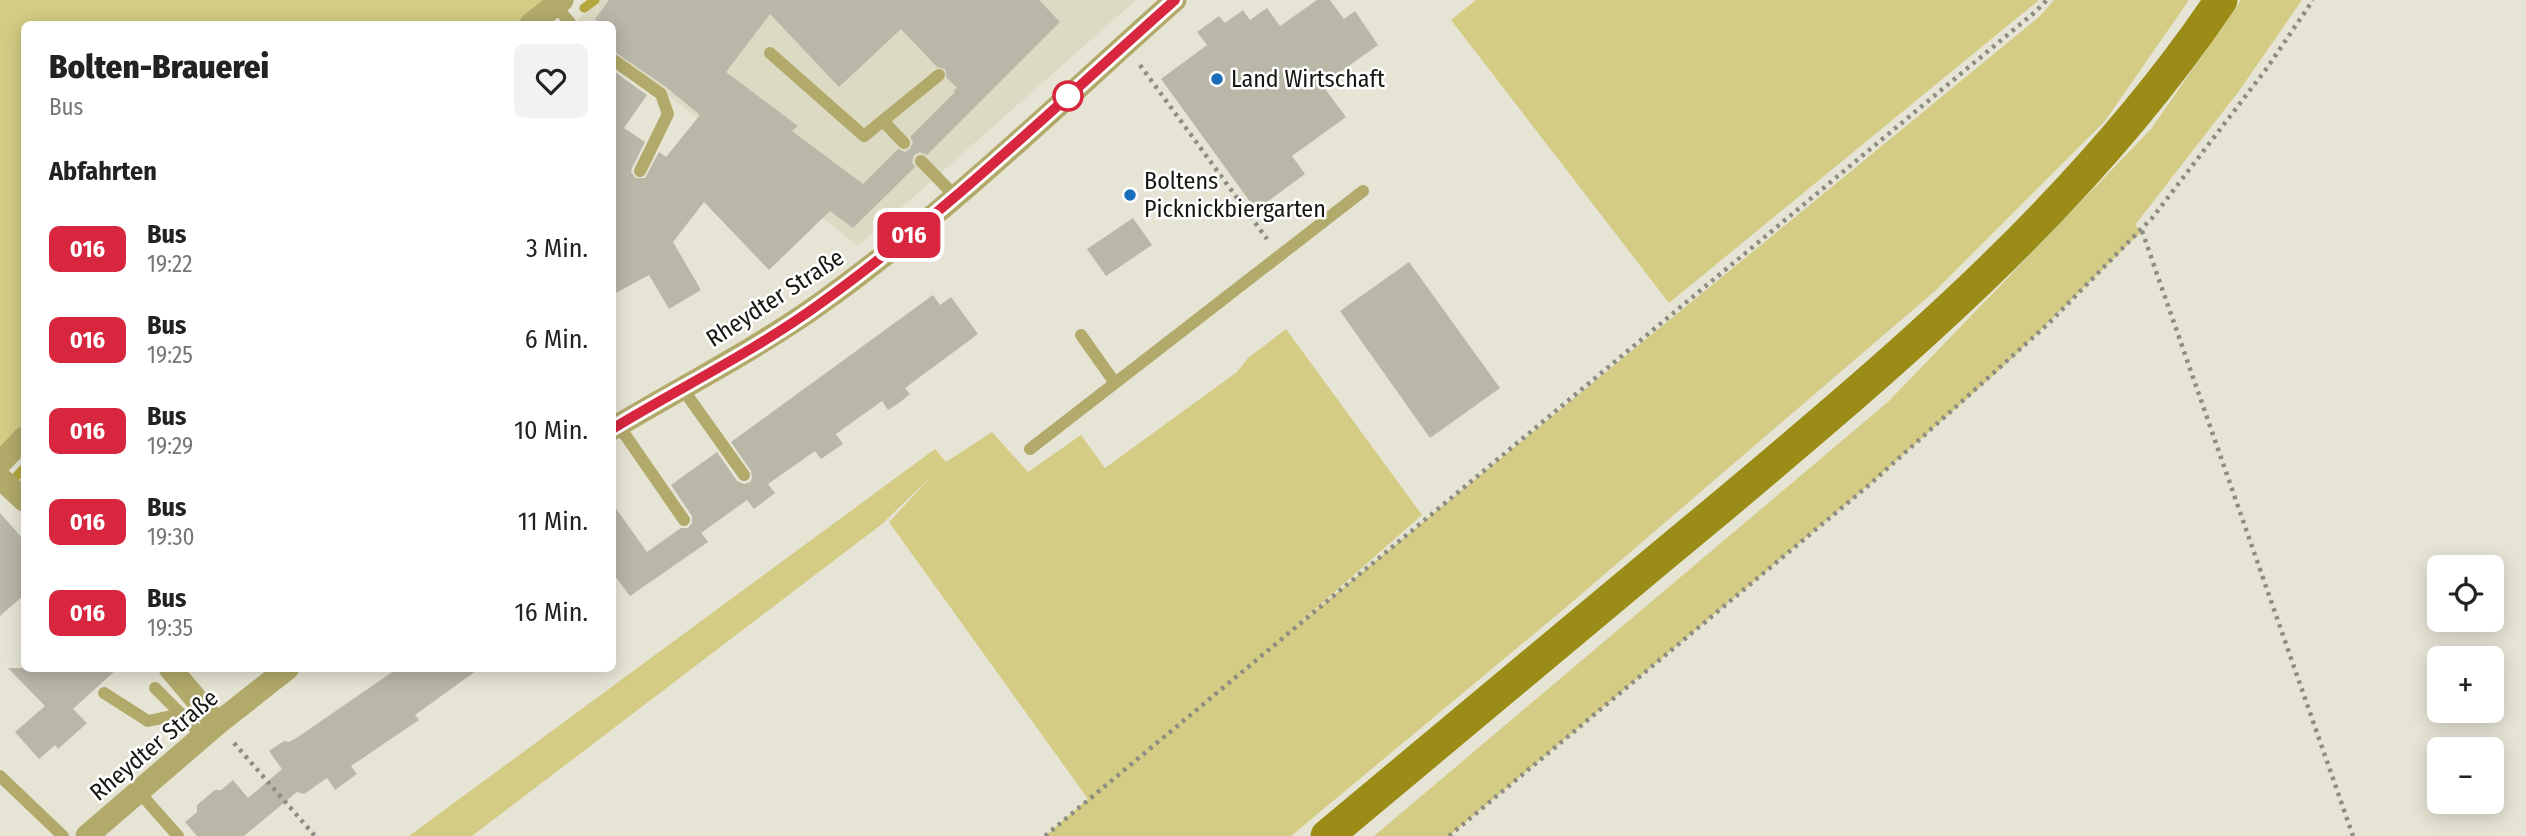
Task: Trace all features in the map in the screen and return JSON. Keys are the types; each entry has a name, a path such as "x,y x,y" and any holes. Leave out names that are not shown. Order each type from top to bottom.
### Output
{"main road":[{"path":"1327,836 1767,468 1975,286 2098,161 2145,104 2221,0"}],"street":[{"name":"Rheydter Straße","path":"616,427 770,337 820,304 955,196 1175,0"},
{"path":"538,21 563,11"},
{"path":"0,463 21,442"},
{"path":"0,478 21,497"},
{"path":"173,672 210,730"},
{"name":"Rheydter Straße","path":"87,836 210,730 283,672"}],"lane":[{"path":"770,52 864,136 939,75"},
{"path":"616,62 661,94 668,114 640,171"},
{"path":"883,121 904,143"},
{"path":"921,161 955,196"},
{"path":"1030,449 1363,191"},
{"path":"1081,335 1115,383"},
{"path":"682,388 744,475"},
{"path":"616,427 684,520"},
{"path":"155,688 181,714 210,730"},
{"path":"104,693 148,721 181,714"},
{"path":"0,776 63,836"},
{"path":"138,791 178,836"}],"path":[{"path":"1045,836 2047,0"},
{"path":"1449,836 1869,485 2006,364 2142,231 2234,113 2313,0"},
{"path":"1125,45 1280,257"},
{"path":"2142,231 2353,836"},
{"path":"210,730 315,836"}],"shaded area":[{"path":"0,0 547,0 519,21 21,21 21,430 0,452"},
{"path":"599,0 1136,0 858,246 616,53 616,21 577,21"},
{"path":"1476,0 2039,0 1669,303 1451,20"},
{"path":"2054,0 2189,0 2105,121 1935,291 1564,609 1291,836 1045,836 1088,799 889,522 931,477 882,524 472,836 409,836 935,449 946,462 992,432 1028,472 1081,435 1105,468 1237,372 1248,358 1286,329 1422,515 1289,632 2039,17"},
{"path":"2241,0 2302,0 2239,91 2135,225 2142,231 2006,364 1869,485 1449,836 1374,836 1889,401 2151,129"}],"building":[{"path":"609,0 1039,0 1060,22 927,155 920,152 914,155 912,162 915,167 853,228 830,211 769,270 704,202 673,242 701,290 669,309 649,275 616,293 616,73 647,95 624,128 645,142 631,172 636,178 645,178 659,152 666,157 700,115 666,87 616,53 616,21 595,19","holes":["770,14 839,87 901,29 937,67 945,69 947,78 957,88 910,137 913,142 910,149 905,152 898,149 863,184 792,131 798,126 726,72"]},
{"path":"1317,0 1330,0 1344,19 1355,11 1378,45 1322,85 1346,117 1292,156 1305,174 1256,210 1161,79 1207,45 1197,32 1219,16 1225,23 1243,10 1250,20 1267,8 1280,26"},
{"path":"1133,218 1152,245 1106,276 1087,249"},
{"path":"1409,262 1500,388 1430,438 1340,311"},
{"path":"933,295 940,305 951,297 978,334 905,388 910,394 899,403 888,410 882,401 836,434 843,444 821,459 815,451 768,484 775,493 754,509 747,500 701,533 708,542 630,596 616,577 616,509 647,552 681,528 688,528 692,523 692,516 671,485 717,452 737,481 744,484 750,482 751,471 731,442"},
{"path":"0,513 21,537 21,598 0,616"},
{"path":"8,668 21,668 21,672 114,672 73,709 87,723 58,749 55,745 39,759 15,732 45,706"},
{"path":"392,672 474,672 415,715 419,720 351,766 357,774 335,790 327,778 304,794 297,792 244,836 197,836 185,822 197,812 197,805 233,780 248,798 282,769 269,751 284,741 289,742"}],"waterway":[{"path":"584,8 595,0"},
{"path":"15,478 21,471"}],"bus line":[{"name":"016","path":"616,427 770,337 847,284 977,177 1175,0"}],"place":[{"name":"Land Wirtschaft","path":"1217,79"},
{"name":"Boltens Picknickbiergarten","path":"1130,195"}]}
